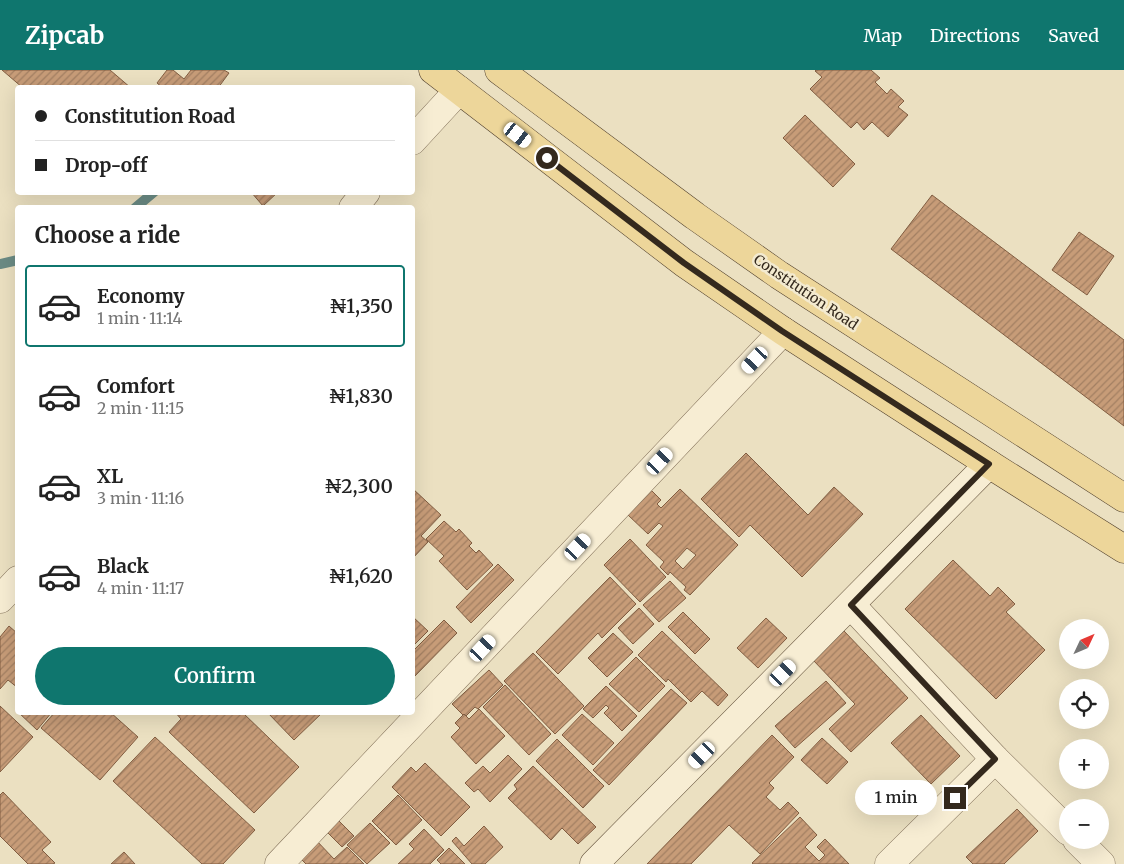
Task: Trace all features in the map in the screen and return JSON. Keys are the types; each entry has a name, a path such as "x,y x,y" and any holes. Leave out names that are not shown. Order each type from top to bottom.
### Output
{"main road":[{"path":"434,70 684,263 782,331 1124,549"},
{"name":"Constitution Road","path":"499,70 694,216 779,275 1124,498"}],"street":[{"path":"415,138 459,90"},
{"path":"355,205 364,195"},
{"path":"279,864 782,331"},
{"path":"594,864 989,464"},
{"path":"0,599 15,583"},
{"path":"851,605 995,759 1059,822"},
{"path":"889,864 995,759"},
{"path":"1086,849 1101,864"}],"building":[{"path":"2,70 110,70 128,85 20,85"},
{"path":"167,70 173,70 184,79 191,70 224,70 229,73 220,85 159,85 157,83"},
{"path":"816,70 871,70 880,78 875,82 887,94 891,89 904,101 898,107 908,115 888,137 872,122 864,130 857,122 851,128 810,89 822,77"},
{"path":"805,115 855,164 833,187 783,138"},
{"path":"254,195 275,195 264,205"},
{"path":"932,195 1124,340 1124,426 891,249"},
{"path":"1079,232 1114,256 1087,295 1052,270"},
{"path":"746,453 808,515 834,487 863,514 802,577 750,525 739,537 701,499"},
{"path":"680,489 738,545 690,595 684,590 686,587 670,572 668,575 660,567 664,562 646,545 663,526 659,523 648,534 628,515 651,490 661,500 657,504 661,508","holes":["687,548 696,555 683,569 675,561"]},
{"path":"415,491 441,515 421,536 428,542 415,556"},
{"path":"444,521 456,532 459,529 472,543 469,546 476,553 479,550 493,565 467,590 439,561 444,556 426,539"},
{"path":"630,539 666,577 640,602 604,565"},
{"path":"953,560 990,596 998,587 1015,604 1006,612 1045,650 996,699 905,609"},
{"path":"498,564 514,580 471,623 456,607"},
{"path":"610,577 636,604 602,638 598,633 558,674 536,652"},
{"path":"670,581 686,598 659,622 643,605"},
{"path":"639,608 654,624 633,644 618,628"},
{"path":"683,612 710,639 695,654 668,627"},
{"path":"766,618 787,638 758,668 737,648"},
{"path":"415,619 428,631 415,644"},
{"path":"444,620 457,633 415,676 415,649"},
{"path":"9,626 15,631 15,686 8,680 0,689 0,637"},
{"path":"662,631 728,695 718,706 702,691 691,702 668,679 666,682 638,655"},
{"path":"844,631 908,698 851,752 829,729 855,704 813,660"},
{"path":"613,633 633,652 607,677 588,658"},
{"path":"533,653 584,706 555,734 504,681"},
{"path":"636,657 665,686 639,712 609,684"},
{"path":"489,670 503,685 478,709 475,707 466,716 463,715 452,704"},
{"path":"826,681 846,703 795,748 775,726"},
{"path":"505,685 551,734 529,755 483,707"},
{"path":"606,686 637,716 622,731 604,713 609,708 606,705 593,718 583,709"},
{"path":"671,689 687,703 609,785 593,770"},
{"path":"0,706 33,737 0,772"},
{"path":"479,709 505,736 476,764 451,737 460,728 455,723 464,714 469,719"},
{"path":"582,714 614,743 593,765 562,735"},
{"path":"21,715 50,715 37,730"},
{"path":"52,715 113,715 138,737 100,780 41,728"},
{"path":"178,715 245,715 299,767 254,813 169,732 181,719"},
{"path":"270,715 320,715 294,740"},
{"path":"921,715 960,756 931,784 891,743"},
{"path":"772,735 794,757 769,783 774,788 766,797 780,810 788,802 799,813 760,854 729,825 691,864 647,864"},
{"path":"155,737 255,830 223,864 202,864 113,781"},
{"path":"822,738 848,762 827,784 801,760"},
{"path":"557,739 604,786 583,808 536,761"},
{"path":"508,755 522,769 490,802 478,789 474,792 465,783 483,766 490,773"},
{"path":"425,763 470,807 441,836 392,787 411,767 416,772"},
{"path":"533,766 596,827 578,844 562,828 551,840 508,798 517,789 514,785"},
{"path":"3,792 51,842 42,850 55,863 28,864 0,836 0,795"},
{"path":"398,795 422,820 396,845 372,821"},
{"path":"1017,809 1038,831 1004,864 973,864 966,857"},
{"path":"335,817 354,836 342,847 323,828"},
{"path":"800,817 817,835 805,847 819,861 825,855 817,847 825,839 849,864 752,863"},
{"path":"370,823 390,843 367,864 347,845"},
{"path":"484,826 503,847 485,864 472,864 452,841 456,837 464,846"},
{"path":"424,829 444,850 430,864 398,864 414,849 409,844"},
{"path":"315,839 334,859 347,847 364,864 306,864 298,856"},
{"path":"449,848 465,864 441,864 437,860"},
{"path":"124,852 135,864 111,864"}],"waterway":[{"path":"139,205 150,195"},
{"path":"0,264 15,261"}],"route":[{"path":"547,158 684,263 782,331 989,464 851,605 995,759 955,798"}]}
